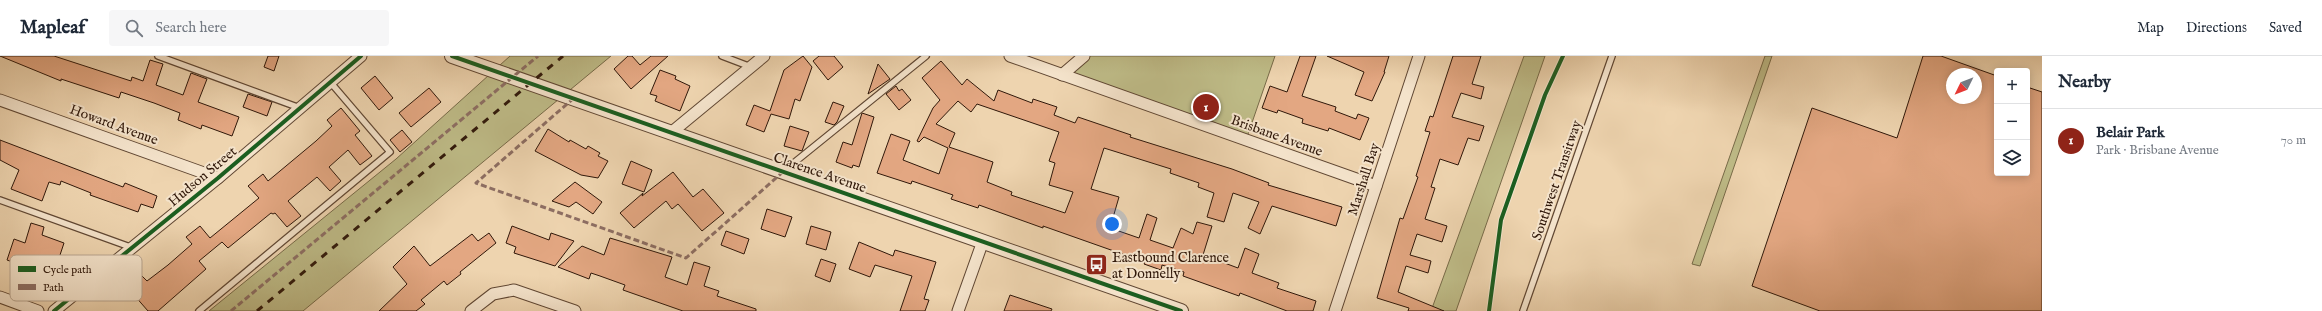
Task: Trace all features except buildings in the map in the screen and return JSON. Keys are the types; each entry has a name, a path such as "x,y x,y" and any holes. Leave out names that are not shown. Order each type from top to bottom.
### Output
{"street":[{"name":"Hudson Street","path":"124,255 218,178 361,56"},
{"name":"Clarence Avenue","path":"452,56 1181,311"},
{"path":"672,132 764,56"},
{"name":"Brisbane Avenue","path":"1010,56 1376,186"},
{"path":"1062,75 1084,56"},
{"name":"Marshall Bay","path":"1335,311 1419,56"},
{"name":"Howard Avenue","path":"0,100 218,178"},
{"path":"958,311 983,241"},
{"path":"471,311 493,294 514,290 576,311"},
{"path":"0,297 10,301"},
{"path":"11,301 38,311"},
{"name":"Hudson Street","path":"54,311 67,301"}],"lane":[{"path":"158,56 300,108"},
{"path":"722,56 751,67"},
{"path":"784,171 926,56"},
{"name":"Southwest Transitway","path":"1523,311 1612,56"},
{"path":"199,311 390,152 331,82"},
{"path":"0,200 133,248"}],"shaded area":[{"path":"510,56 611,56 303,311 209,311 396,159"},
{"path":"1084,56 1275,56 1246,140 1062,75"},
{"path":"1524,56 1545,56 1456,311 1431,311"},
{"path":"1765,56 1772,56 1700,266 1692,264"}],"railway":[{"path":"257,311 563,56"}],"marked path":[{"path":"231,311 538,56"},
{"path":"574,98 476,183 686,258 784,171"}],"cycle path":[{"path":"123,255 218,178 361,56"},
{"path":"452,56 1181,311"},
{"path":"1489,311 1501,220 1545,95 1563,56"},
{"path":"54,311 66,301"}],"place":[{"name":"Belair Park","path":"1206,107"},
{"name":"Eastbound Clarence at Donnelly","path":"1096,265"}]}
